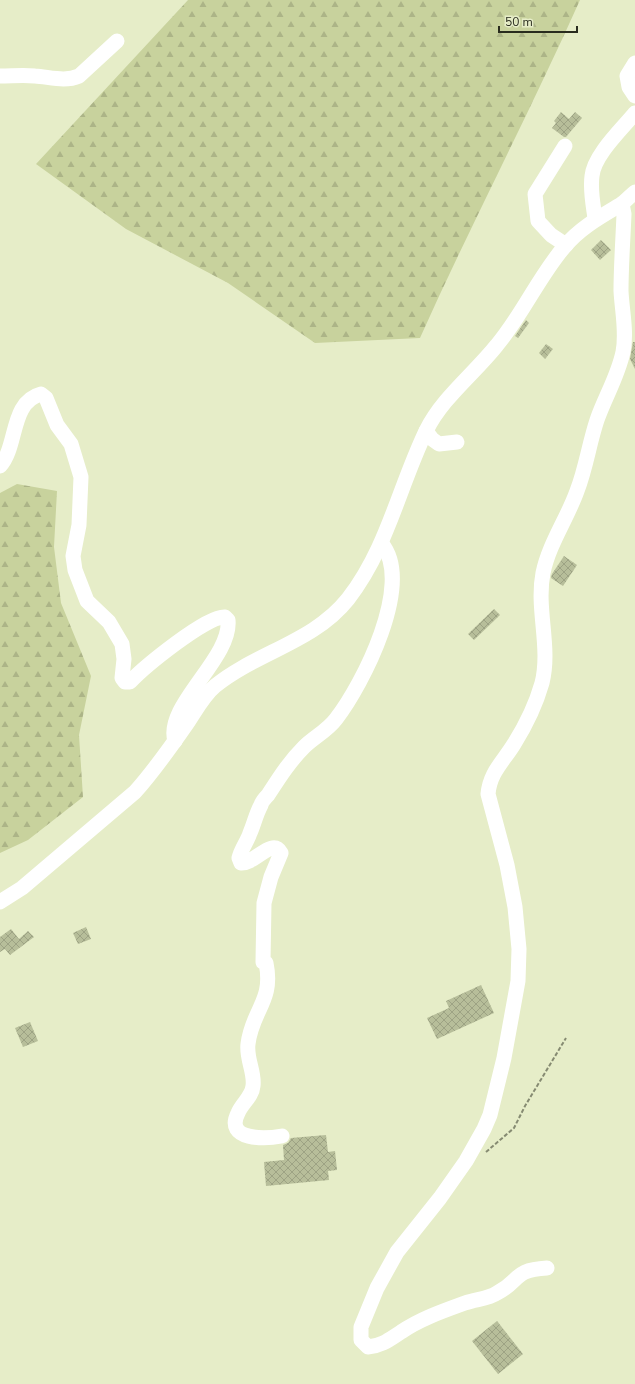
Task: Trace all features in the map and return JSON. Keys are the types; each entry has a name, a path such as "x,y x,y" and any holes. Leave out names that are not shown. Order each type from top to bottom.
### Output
{"street":[{"path":"0,76 36,76 60,79 75,78 118,41"},
{"path":"635,62 627,76 629,87 635,96"},
{"path":"595,218 592,174 600,155 635,113"},
{"path":"565,146 535,194 538,221 551,235 566,244"},
{"path":"547,1268 531,1269 521,1273 505,1290 459,1305 410,1326 383,1344 368,1347 361,1340 361,1327 377,1288 407,1238 440,1198 466,1161 484,1129 490,1115 504,1058 518,981 519,949 514,907 502,843 488,794 489,783 492,774 514,744 527,721 542,682 544,642 541,597 543,574 547,556 577,492 595,426 618,370 623,352 625,339 621,290 627,210 635,192"},
{"path":"0,902 22,888 123,804 149,776 212,689 223,680 302,637 333,616 358,586 382,544 401,490 426,431 442,405 498,345 517,320 546,272 566,244 595,218 627,210"},
{"path":"0,466 5,461 9,451 24,404 32,397 40,394 46,398 57,425 71,444 81,477 79,525 73,556 75,570 87,601 109,622 122,644 124,659 122,678 125,682 130,682 143,669 192,632 217,618 225,617 228,620 228,626 217,653 179,713 172,733 175,741"},
{"path":"426,431 432,439 439,444 457,442"},
{"path":"282,1136 265,1139 249,1138 238,1128 236,1121 238,1111 253,1088 252,1072 247,1049 252,1027 264,1002 269,986 266,963 263,962 264,903 271,877 281,853 274,847 269,848 249,863 241,864 239,858 261,804 287,765 306,745 327,729 336,719 366,669 389,610 392,569 388,551 382,544"}],"path":[{"path":"466,1161 475,1160 514,1128 525,1106 566,1038"}],"green space":[{"path":"188,0 580,0 420,338 315,343 228,283 126,229 36,164"},
{"path":"17,484 57,491 54,547 61,603 91,676 79,735 83,797 28,840 0,853 0,493"}],"building":[{"path":"561,112 569,119 575,112 582,118 566,137 552,128 556,123 554,121"},
{"path":"601,240 611,250 600,260 591,250"},
{"path":"526,320 529,323 518,338 515,336"},
{"path":"633,342 635,342 635,369 630,359"},
{"path":"546,344 553,349 545,359 539,353"},
{"path":"564,556 577,565 563,586 551,578"},
{"path":"494,609 500,615 474,640 468,634"},
{"path":"86,927 91,939 78,944 73,933"},
{"path":"11,929 19,939 28,931 34,937 10,955 5,949 0,952 0,937"},
{"path":"481,985 494,1013 437,1039 427,1018 449,1008 446,1001"},
{"path":"30,1022 38,1041 23,1047 15,1028"},
{"path":"326,1135 328,1152 335,1151 337,1170 328,1171 329,1180 266,1186 264,1162 284,1160 283,1145 288,1143 291,1138"},
{"path":"497,1321 523,1354 498,1374 472,1341"}]}
